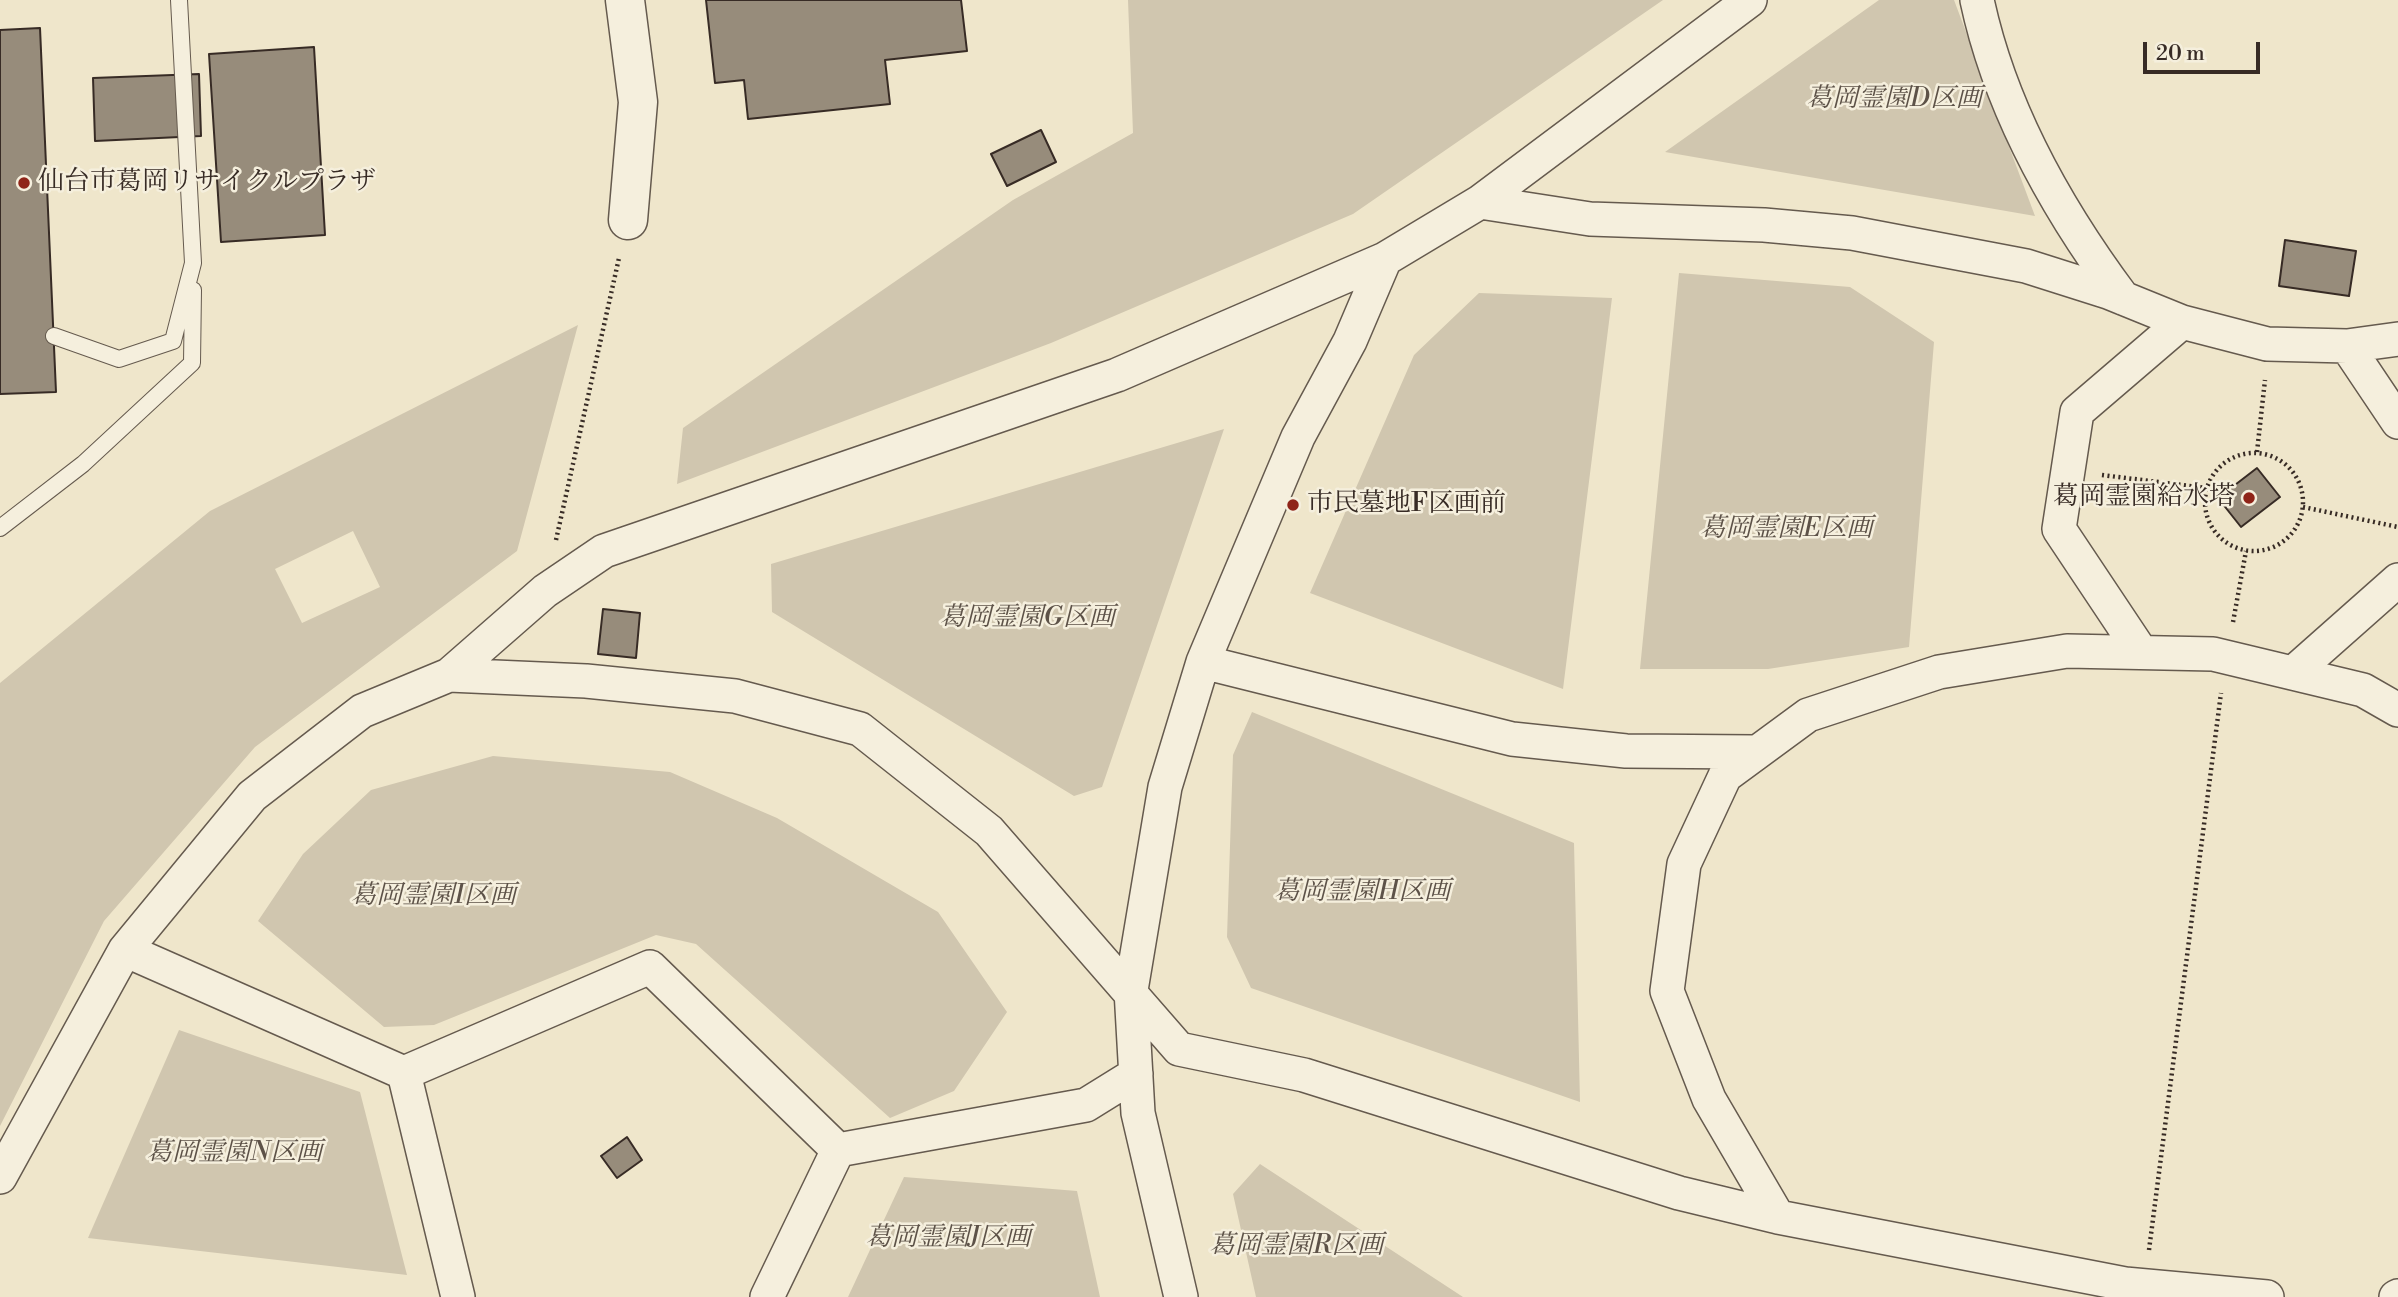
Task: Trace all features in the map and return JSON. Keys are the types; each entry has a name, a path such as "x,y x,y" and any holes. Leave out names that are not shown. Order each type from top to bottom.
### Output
{"street":[{"path":"625,0 638,102 628,220"},
{"path":"0,1177 125,950 252,796 362,711 449,675 545,590 604,551 1117,375 1385,259 1480,202 1750,0"},
{"path":"1977,0 2005,89 2044,175 2085,247 2123,298"},
{"path":"1480,202 1590,219 1752,224 1852,233 2026,266 2123,298 2182,322 2267,344 2347,346 2398,339"},
{"path":"1181,1297 1138,1113 1131,990 1164,787 1203,663 1298,437 1350,341 1385,259"},
{"path":"2141,652 2059,528 2077,412 2182,322"},
{"path":"2347,346 2398,422"},
{"path":"2293,673 2398,580"},
{"path":"1778,1217 1709,1099 1667,991 1684,864 1725,776 1808,715 1939,672 2067,651 2213,654 2363,690 2398,710"},
{"path":"1203,663 1512,739 1626,751 1755,752"},
{"path":"449,675 586,681 736,696 860,729 989,831 1131,990 1179,1049 1304,1075 1679,1193 1778,1217 2141,1286 2267,1297"},
{"path":"125,950 404,1073 650,967 838,1150"},
{"path":"404,1073 458,1297"},
{"path":"838,1150 1086,1105 1136,1074"},
{"path":"766,1297 838,1150"}],"lane":[{"path":"0,528 83,464 192,363 193,263 179,0"},
{"path":"54,336 119,359 173,341 193,263"}],"path":[{"path":"545,590 628,220"},
{"path":"2257,452 2266,380"},
{"path":"2257,452 2272,455 2297,476 2303,491 2299,522 2291,536 2277,546 2263,551 2246,551 2230,546 2213,528 2204,505 2206,488 2213,473 2225,461 2240,454 2257,452"},
{"path":"2105,475 2206,488"},
{"path":"2303,507 2398,527"},
{"path":"2232,622 2246,551"},
{"path":"2141,1286 2147,1270 2226,657"}],"green space":[{"path":"1128,0 1663,0 1353,214 1051,343 677,484 683,428 1013,200 1133,133"},
{"name":"葛岡霊園D区画","path":"1879,0 1954,0 2035,216 1665,152"},
{"name":"葛岡霊園E区画","path":"1679,273 1850,287 1934,342 1909,647 1768,669 1640,669"},
{"path":"1479,293 1612,298 1563,689 1310,593 1414,355"},
{"path":"578,325 517,551 255,747 104,921 0,1126 0,683 210,511","holes":["353,531 380,587 302,623 275,569"]},
{"name":"葛岡霊園G区画","path":"1224,429 1102,787 1074,796 772,612 771,564"},
{"name":"葛岡霊園H区画","path":"1252,712 1574,843 1580,1102 1251,988 1227,937 1233,755"},
{"name":"葛岡霊園I区画","path":"493,756 670,772 777,818 938,912 1007,1012 954,1091 890,1118 696,944 656,935 434,1025 384,1027 258,921 303,854 371,790"},
{"name":"葛岡霊園N区画","path":"179,1030 360,1092 407,1275 88,1238"},
{"name":"葛岡霊園R区画","path":"1260,1164 1463,1297 1256,1297 1233,1194"},
{"name":"葛岡霊園J区画","path":"904,1177 1077,1191 1100,1297 848,1297"}],"building":[{"path":"706,0 961,0 967,51 885,60 890,104 748,119 744,80 715,83"},
{"name":"仙台市葛岡リサイクルプラザ","path":"40,28 56,392 0,394 0,30"},
{"path":"314,47 325,235 221,242 209,54"},
{"path":"199,74 201,136 95,141 93,78"},
{"path":"1041,130 1056,162 1007,186 991,154"},
{"path":"2285,240 2356,251 2349,296 2279,286"},
{"name":"葛岡霊園給水塔","path":"2257,468 2280,497 2241,527 2218,498"},
{"path":"603,609 640,613 636,658 598,654"},
{"path":"627,1137 642,1160 617,1178 601,1156"}],"place":[{"name":"仙台市葛岡リサイクルプラザ","path":"24,183"},
{"name":"葛岡霊園給水塔","path":"2249,498"},
{"name":"市民墓地F区画前","path":"1293,505"}]}
